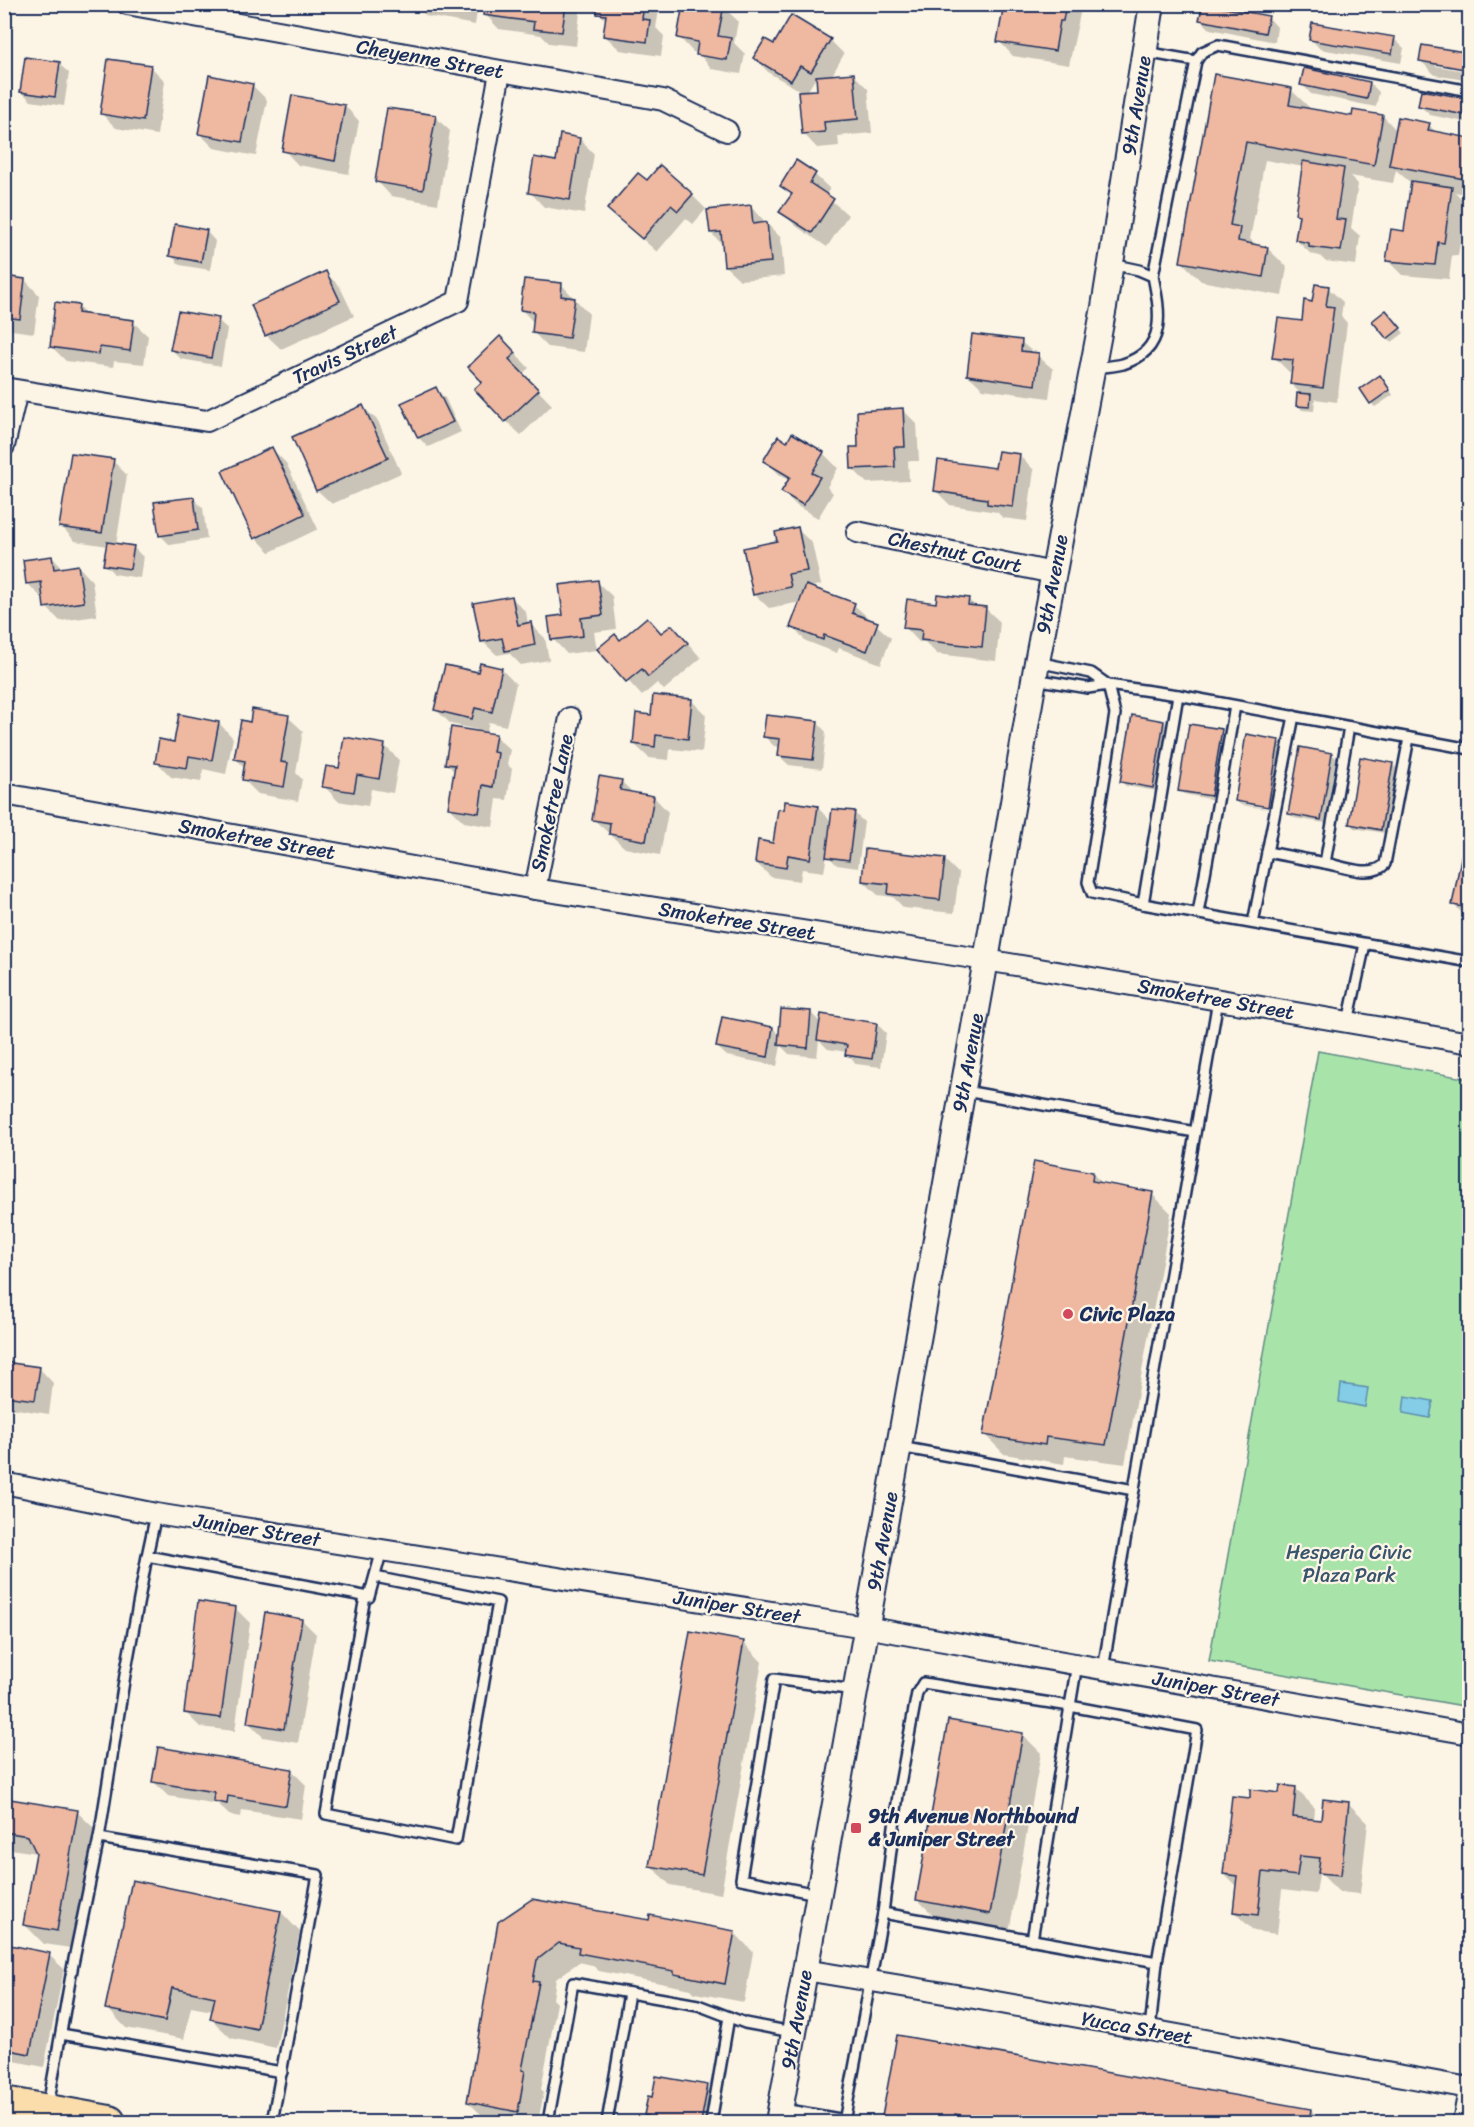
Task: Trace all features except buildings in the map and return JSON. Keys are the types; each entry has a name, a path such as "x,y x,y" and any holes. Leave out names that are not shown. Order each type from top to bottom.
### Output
{"main road":[{"path":"4,2103 109,2122"}],"street":[{"name":"Cheyenne Street","path":"127,4 663,100 727,131"},
{"name":"9th Avenue","path":"779,2115 963,1090 1053,573 1111,264 1152,4"},
{"name":"Travis Street","path":"11,390 207,421 458,301 500,72"},
{"path":"4,447 11,390"},
{"name":"Chestnut Court","path":"857,532 1053,573"},
{"name":"Smoketree Lane","path":"535,889 570,717"},
{"name":"Smoketree Street","path":"4,794 535,889 986,960 1470,1043"},
{"name":"Juniper Street","path":"4,1483 156,1514 865,1627 1470,1734"},
{"name":"Yucca Street","path":"805,1970 1469,2087"},
{"path":"1463,2122 1469,2087"}],"lane":[{"path":"1092,369 1124,364 1141,355 1156,339 1159,314 1153,276 1196,61 1202,52 1218,45 1470,91"},
{"path":"1145,52 1196,61"},
{"path":"1111,264 1139,270 1153,276"},
{"path":"1036,671 1088,688 1108,685 1178,695 1470,749"},
{"path":"1036,671 1091,674 1108,685 1115,714 1088,882 1092,893 1470,962"},
{"path":"1143,904 1178,695"},
{"path":"1198,913 1235,706"},
{"path":"1254,923 1294,716"},
{"path":"1324,863 1349,727"},
{"path":"1267,852 1372,872 1380,869 1384,864 1409,738"},
{"path":"1348,1022 1365,944"},
{"path":"1104,1669 1218,1000"},
{"path":"963,1090 1196,1132"},
{"path":"898,1446 1134,1490"},
{"path":"47,2111 99,1838 125,1675 156,1514"},
{"path":"147,1556 369,1597 381,1550"},
{"path":"365,1597 326,1814 456,1840 498,1602 375,1577"},
{"path":"1032,1940 1077,1664"},
{"path":"818,1894 741,1879 774,1679 854,1690"},
{"path":"779,2115 845,2121 883,1913 898,1795 917,1693 923,1683 1070,1706 1197,1730 1157,1962 1150,2030"},
{"path":"99,1838 318,1875 272,2122"},
{"path":"883,1913 1157,1962"},
{"path":"548,2122 573,1983 698,2005 745,2023 794,2032"},
{"path":"607,2122 629,1993"},
{"path":"711,2122 729,2017"},
{"path":"61,2034 282,2072"}],"green space":[{"name":"Hesperia Civic Plaza Park","path":"1318,1051 1469,1079 1469,1707 1209,1661"}],"water":[{"path":"1341,1384 1368,1388 1365,1407 1339,1402"},
{"path":"1405,1396 1433,1401 1430,1418 1403,1413"}],"place":[{"name":"Civic Plaza","path":"1068,1314"},
{"name":"9th Avenue Northbound & Juniper Street","path":"856,1828"}]}
